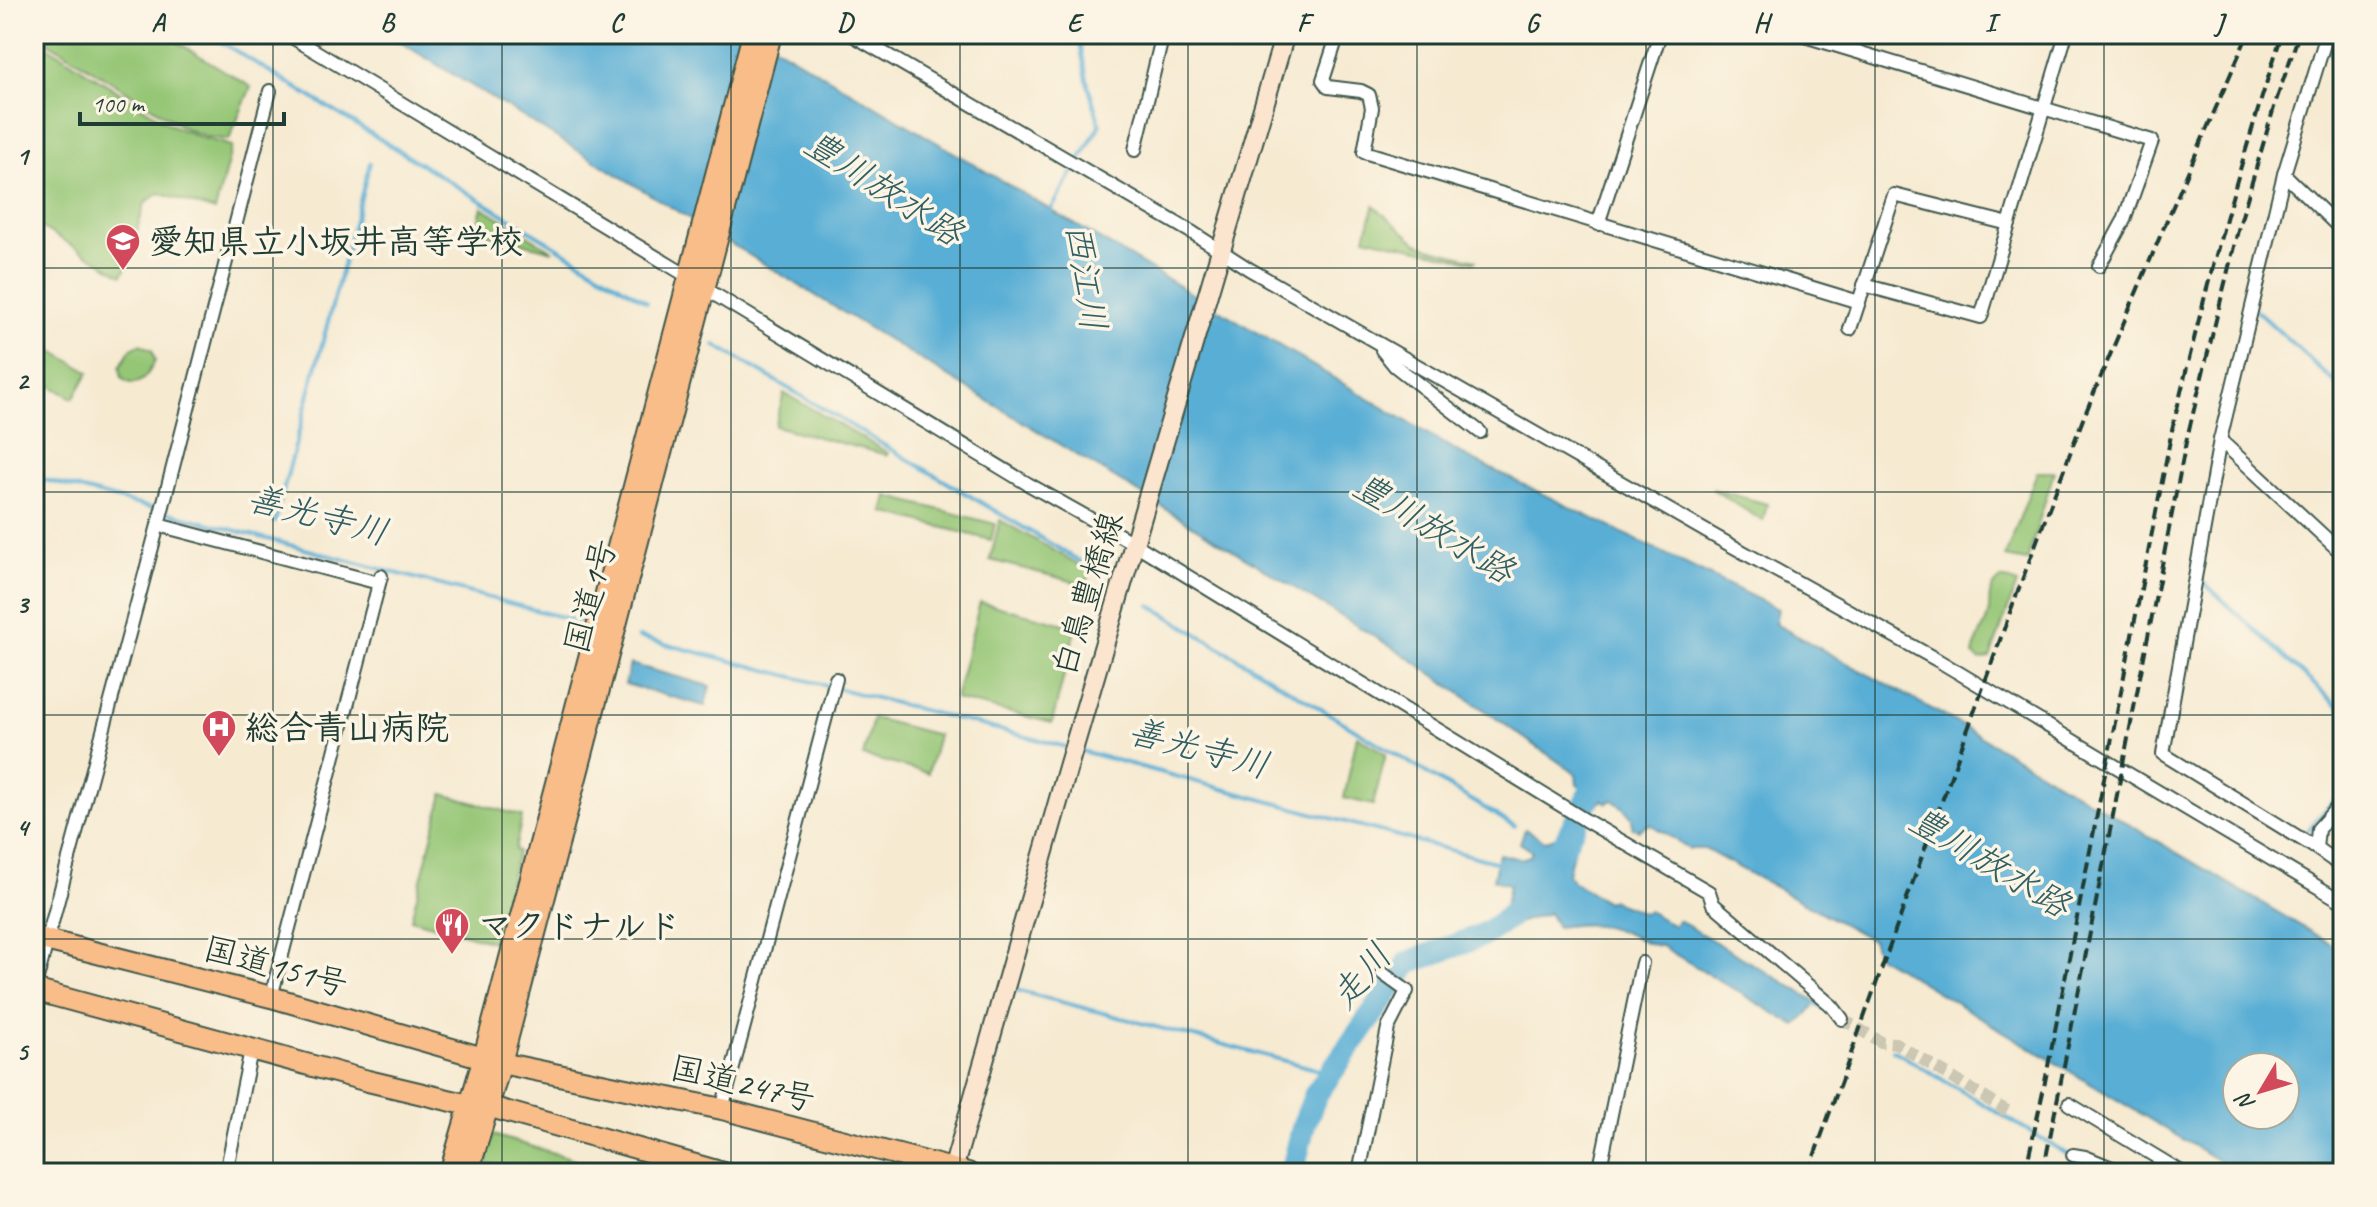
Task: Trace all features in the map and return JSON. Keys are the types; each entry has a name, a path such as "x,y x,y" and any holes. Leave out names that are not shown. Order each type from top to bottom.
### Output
{"highway":[{"name":"国道1号","path":"450,1173 493,1060 702,260 753,34"},
{"name":"国道1号","path":"702,260 771,34"},
{"name":"国道151号","path":"41,939 271,997 493,1060"},
{"path":"34,990 724,1173"},
{"name":"国道247号","path":"493,1060 722,1109 958,1171"},
{"name":"国道1号","path":"468,1173 478,1106"}],"main road":[{"name":"白鳥豊橋線","path":"958,1171 1068,767 1285,34"}],"street":[{"path":"287,34 1014,476 1137,538 1585,820 1709,892 1713,904 1832,1006 1842,1019"},
{"path":"851,34 1219,256 1249,269 1939,661 2343,902"},
{"path":"1135,150 1163,34"},
{"path":"1241,34 1259,39 1261,34"},
{"path":"1338,34 1323,80 1328,87 1369,95 1372,108 1364,152 1859,302"},
{"path":"1598,224 1660,34"},
{"path":"1798,34 1830,38 2152,141 2124,220 2099,266"},
{"path":"1864,285 1981,317 2066,34"},
{"path":"2327,34 2284,174 2220,440 2163,754 2316,848 2343,870"},
{"path":"34,990 41,939 159,521 270,91"},
{"path":"2284,174 2343,231"},
{"path":"1850,329 1894,195 2009,224"},
{"path":"1377,343 1395,366 1480,432"},
{"path":"2220,440 2343,554"},
{"path":"159,521 380,579 271,997"},
{"path":"722,1109 836,679"},
{"path":"2316,848 2318,829 2343,801"},
{"path":"1599,1173 1642,963"},
{"path":"1359,1173 1388,1028 1407,991 1382,973"},
{"path":"226,1173 251,1050"},
{"path":"2069,1104 2183,1173"},
{"path":"2073,1155 2124,1173"},
{"path":"2338,1173 2343,1164"}],"green space":[{"path":"35,34 164,34 251,87 229,140 207,137 187,129"},
{"path":"34,38 171,125 232,146 215,211 159,193 145,203 122,275 34,223"},
{"path":"1374,206 1416,242 1475,262 1365,237"},
{"path":"482,207 553,251 476,231"},
{"path":"140,344 152,350 155,361 142,380 128,382 122,378 120,367 130,350"},
{"path":"53,351 89,372 73,399 36,377"},
{"path":"784,393 888,453 887,455 775,426"},
{"path":"2037,472 2054,472 2027,561 2005,557"},
{"path":"1712,489 1767,504 1763,521"},
{"path":"887,496 995,524 991,540 883,512"},
{"path":"1000,520 1090,571 1087,585 990,560"},
{"path":"2001,579 2017,584 1990,658 1980,660 1973,655 1974,650 1988,616 1990,593"},
{"path":"980,602 1076,627 1052,723 955,699"},
{"path":"873,718 938,735 928,773 863,756"},
{"path":"1357,736 1386,754 1373,805 1344,798"},
{"path":"443,794 522,816 515,850 518,851 493,942 411,919"},
{"path":"493,1135 587,1163 584,1173 526,1173 486,1163"}],"water":[{"name":"豊川放水路","path":"387,34 754,34 1467,457 1778,609 1775,624 1954,721 2333,945 2343,943 2343,1173 2239,1173 1878,956 1872,940 1705,849 1690,849 1650,824 1639,830 1632,827 1632,818 1612,800 1607,803 1602,800 1597,805 1584,797 1584,789 1577,785 1576,774 1408,657"},
{"path":"630,664 710,686 705,706 625,684"},
{"path":"1525,829 1545,841 1566,832 1576,838 1568,874 1572,881 1607,902 1611,900 1642,913 1648,911 1674,926 1678,920 1814,1000 1814,1007 1796,1026 1661,946 1607,927 1583,924 1557,927 1549,913 1505,927 1502,920 1509,885 1493,879 1499,854 1520,859 1530,856 1532,851 1520,843"}],"waterway":[{"path":"208,34 647,302"},
{"name":"西江川","path":"1048,215 1100,125 1078,34"},
{"path":"2327,51 2343,65"},
{"path":"275,522 370,163"},
{"path":"2256,310 2343,390"},
{"path":"715,345 1090,567"},
{"name":"善光寺川","path":"34,477 584,623"},
{"path":"34,528 42,498"},
{"path":"2201,580 2343,711"},
{"path":"1150,605 1514,826"},
{"name":"善光寺川","path":"638,637 1070,748"},
{"name":"善光寺川","path":"1078,750 1502,864"},
{"name":"善光寺川","path":"1555,862 1602,770"},
{"path":"2306,832 2343,790"},
{"name":"走川","path":"1292,1173 1304,1124 1316,1094 1408,963 1483,935 1507,919 1524,899"},
{"path":"1012,989 1331,1073"},
{"path":"1810,1006 1814,1003 1828,1011"},
{"path":"1893,1050 2069,1155"},
{"path":"2076,1160 2098,1173"}],"tunnel":[{"path":"1842,1019 1881,1042 1895,1043 2007,1111"}],"railway":[{"path":"1808,1173 2083,419 2248,34"},
{"path":"2025,1173 2171,435 2222,233 2282,34"},
{"path":"2043,1173 2186,442 2239,226 2299,34"}],"place":[{"name":"愛知県立小坂井高等学校","path":"123,272"},
{"name":"総合青山病院","path":"219,758"},
{"name":"マクドナルド","path":"452,956"}]}
